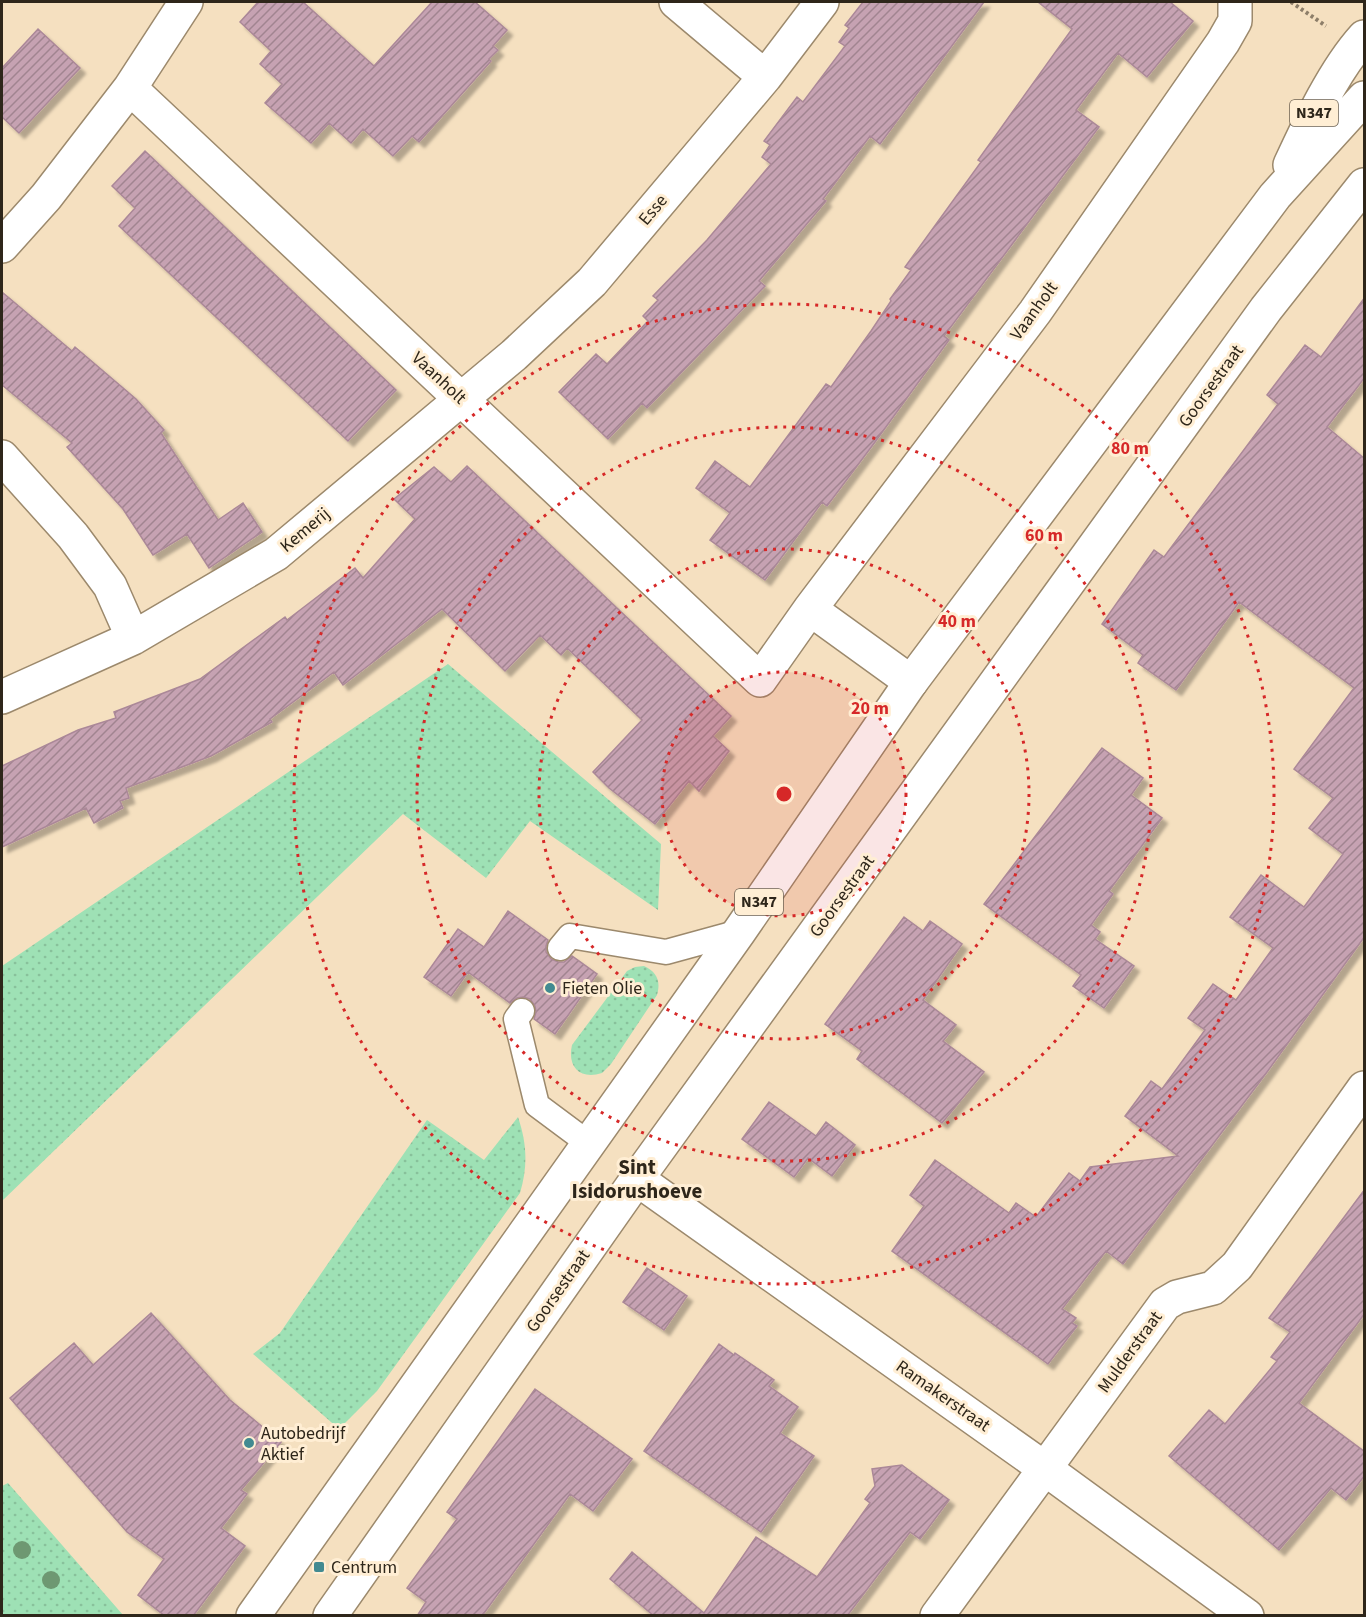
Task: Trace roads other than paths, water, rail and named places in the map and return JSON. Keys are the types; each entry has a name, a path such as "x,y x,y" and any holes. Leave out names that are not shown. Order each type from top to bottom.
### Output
{"street":[{"path":"2,246 45,197 130,88 186,2"},
{"path":"676,2 765,77"},
{"name":"Esse","path":"462,399 514,355 592,282 765,77 822,2"},
{"name":"Vaanholt","path":"130,88 760,681 810,609 1035,312 1222,42 1235,21 1235,2"},
{"name":"N347","path":"1275,196 1314,113 1355,47 1365,37"},
{"name":"N347","path":"253,1616 739,932 911,682 1275,196 1365,98"},
{"name":"Goorsestraat","path":"330,1616 637,1179 1259,319 1365,185"},
{"name":"Kemerij","path":"2,697 133,638 276,554 462,399"},
{"path":"2,457 86,553 110,586 133,638"},
{"path":"810,609 911,682"},
{"name":"Mulderstraat","path":"937,1616 1165,1304 1178,1297 1213,1288 1237,1266 1365,1088"},
{"name":"Ramakerstraat","path":"637,1179 1044,1468 1247,1616"}],"lane":[{"path":"560,948 570,936 666,952 739,932"},
{"path":"522,1011 516,1018 537,1105 588,1143"}],"place":[{"name":"Fieten Olie","path":"550,988"},
{"name":"Autobedrijf Aktief","path":"249,1443"},
{"name":"Centrum","path":"319,1567"}],"district":[{"name":"Sint Isidorushoeve","path":"637,1179"}]}
